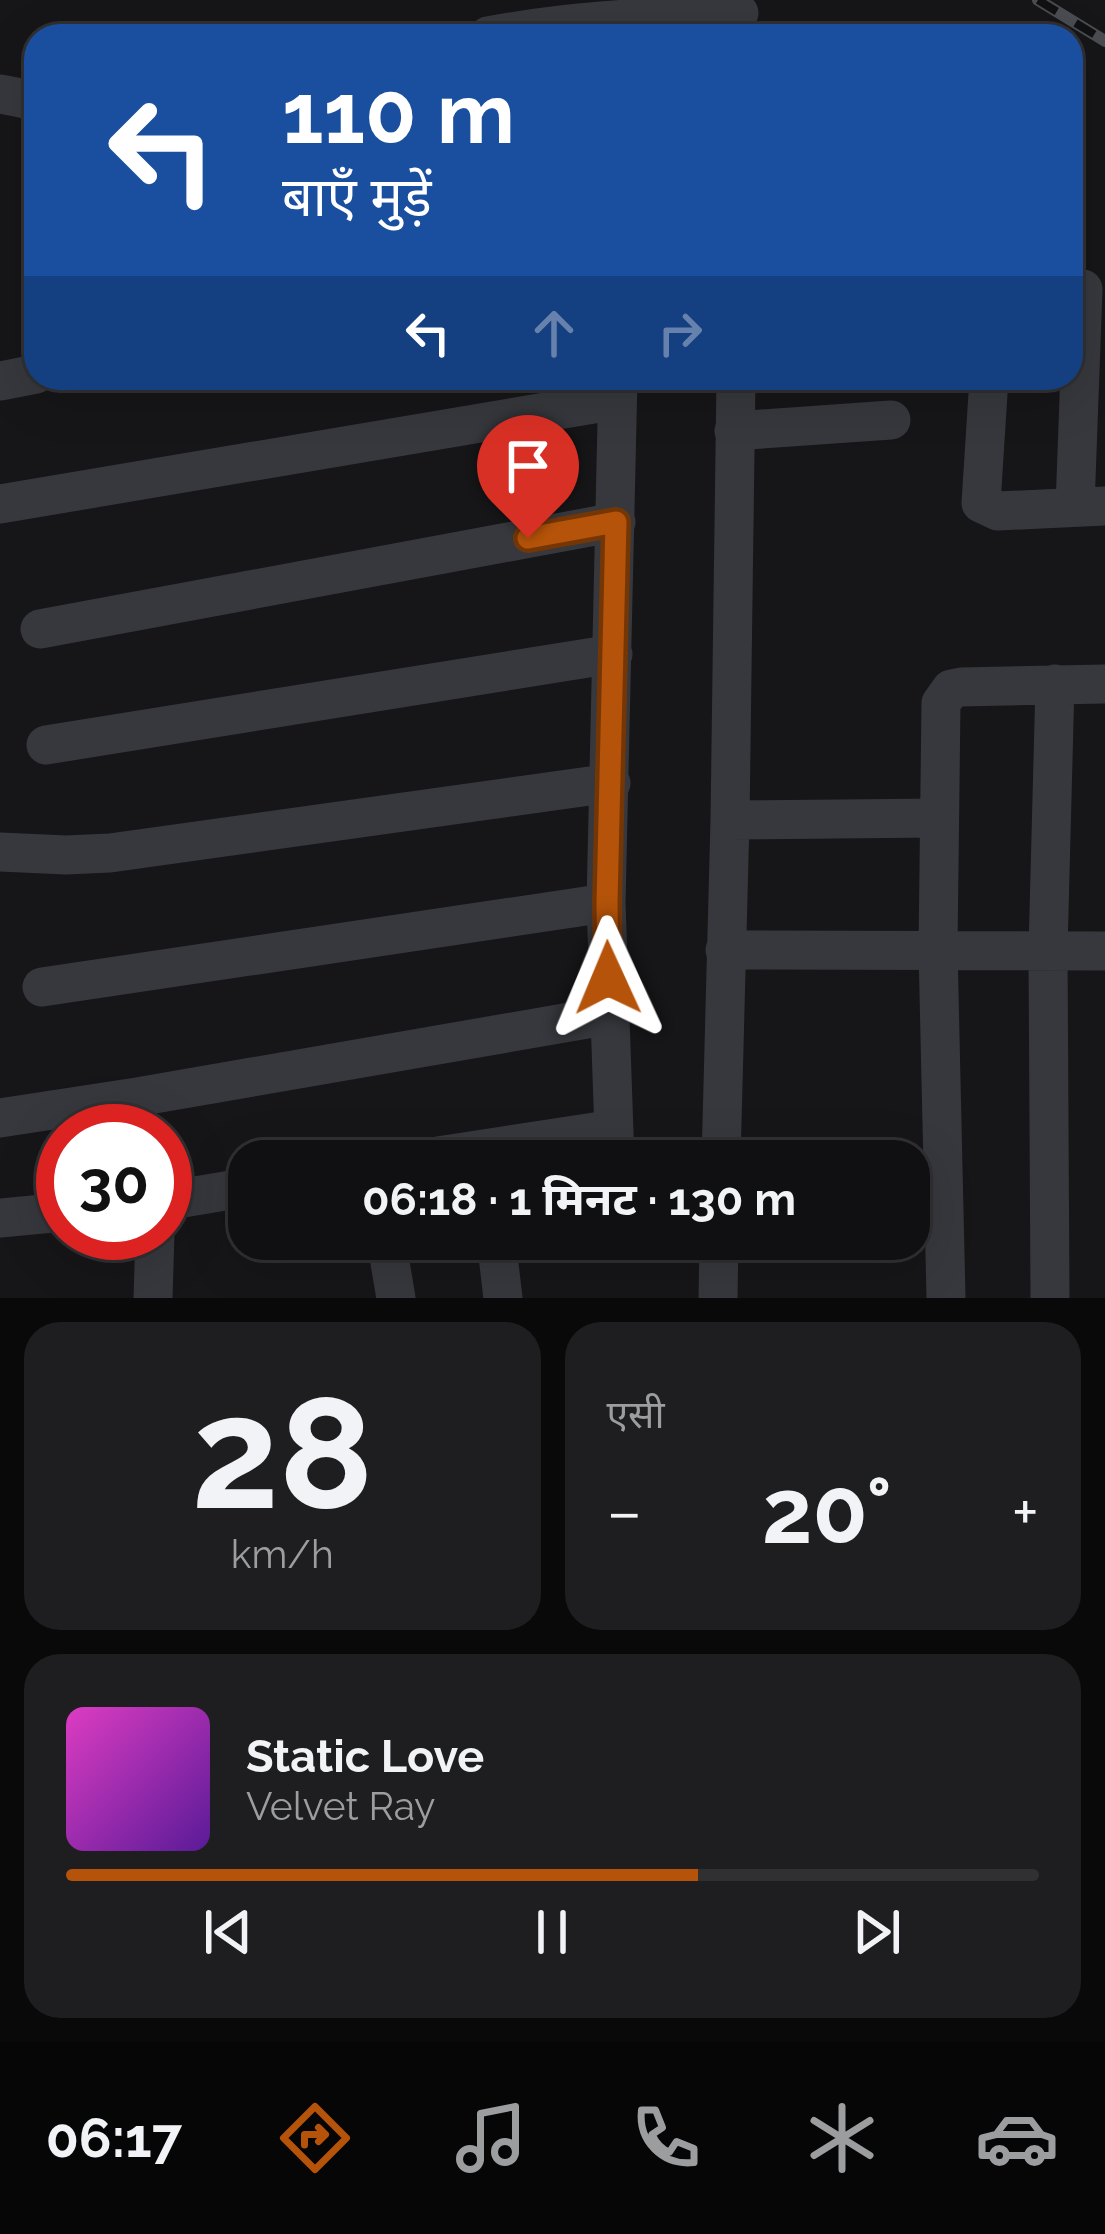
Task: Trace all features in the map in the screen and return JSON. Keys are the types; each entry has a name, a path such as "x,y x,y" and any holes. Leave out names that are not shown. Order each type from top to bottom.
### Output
{"street":[{"path":"660,24 740,16"},
{"path":"509,22 557,24"},
{"path":"988,390 981,503 998,511 1090,506 1086,288"},
{"path":"0,503 613,390"},
{"path":"615,1140 607,903 618,390"},
{"path":"721,1140 736,390"},
{"path":"734,431 891,420"},
{"path":"40,629 616,522"},
{"path":"46,745 613,655"},
{"path":"946,1298 938,949 941,703 951,689 961,687 1105,684"},
{"path":"1050,1298 1048,950 1055,685"},
{"path":"0,852 110,853 611,783"},
{"path":"730,820 939,818"},
{"path":"42,986 607,903"},
{"path":"725,950 1105,950"},
{"path":"188,1104 610,1016"},
{"path":"0,1118 36,1117"},
{"path":"192,1196 228,1190"},
{"path":"0,1218 36,1214"},
{"path":"153,1298 154,1260"},
{"path":"390,1260 397,1298"},
{"path":"498,1260 503,1298"},
{"path":"718,1298 719,1260"}],"railway":[{"path":"1038,0 1077,24"},
{"path":"1083,28 1105,41"}],"route":[{"path":"528,538 616,522 608,978"}]}
